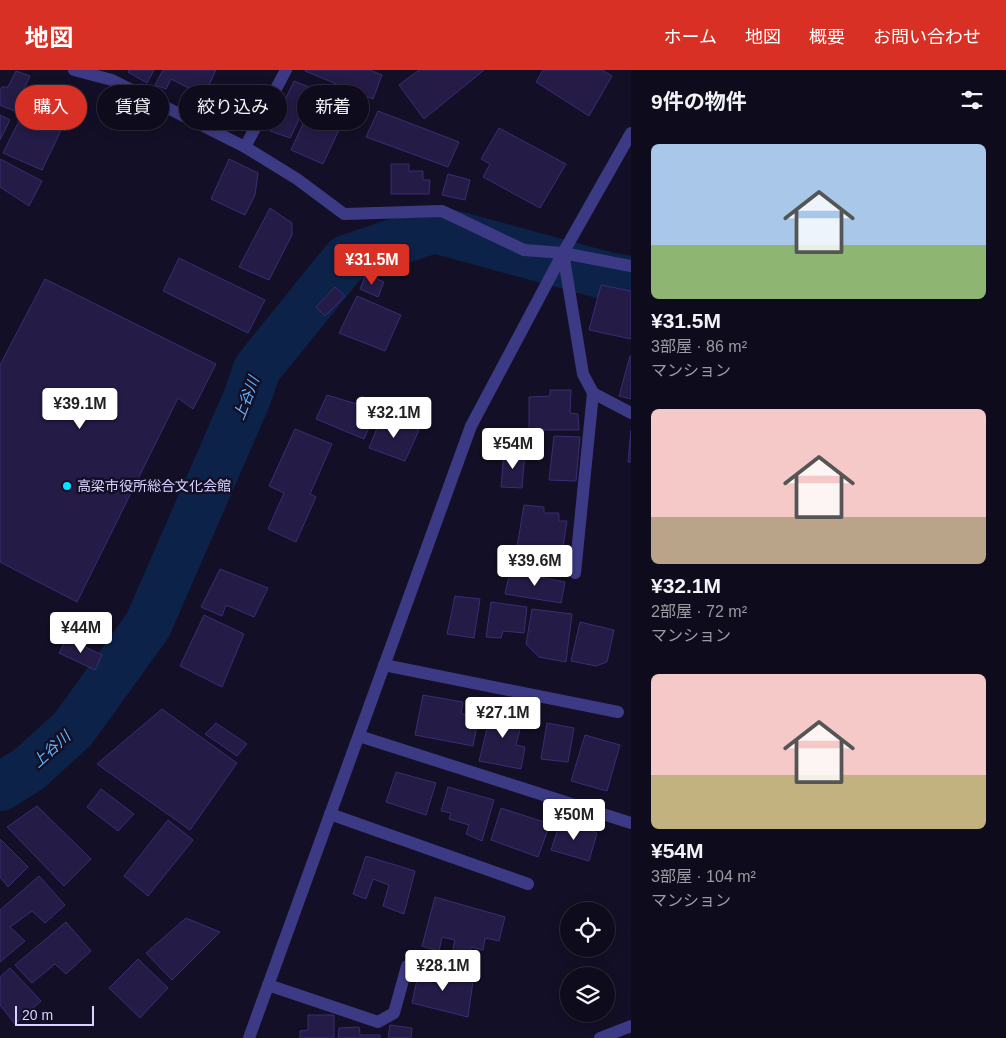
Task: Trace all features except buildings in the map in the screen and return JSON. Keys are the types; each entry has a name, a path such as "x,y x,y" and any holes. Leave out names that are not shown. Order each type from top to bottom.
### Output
{"street":[{"path":"74,70 112,80 245,147 297,178 344,214 442,212 524,250 563,253 631,266"},
{"path":"245,147 286,70"},
{"path":"248,1038 472,426 563,253 631,132"},
{"path":"563,253 583,374 593,393 575,573"},
{"path":"593,393 631,413"},
{"path":"384,665 618,712"},
{"path":"358,736 631,823"},
{"path":"330,814 528,884"},
{"path":"268,984 378,1022 394,1013 407,966"},
{"path":"600,1038 631,1026"}],"waterway":[{"name":"上谷川","path":"0,787 29,769 73,729 148,625 247,398 257,369 346,259 434,229 607,276 631,280"}],"place":[{"name":"高梁市役所総合文化会館","path":"67,486"}]}
